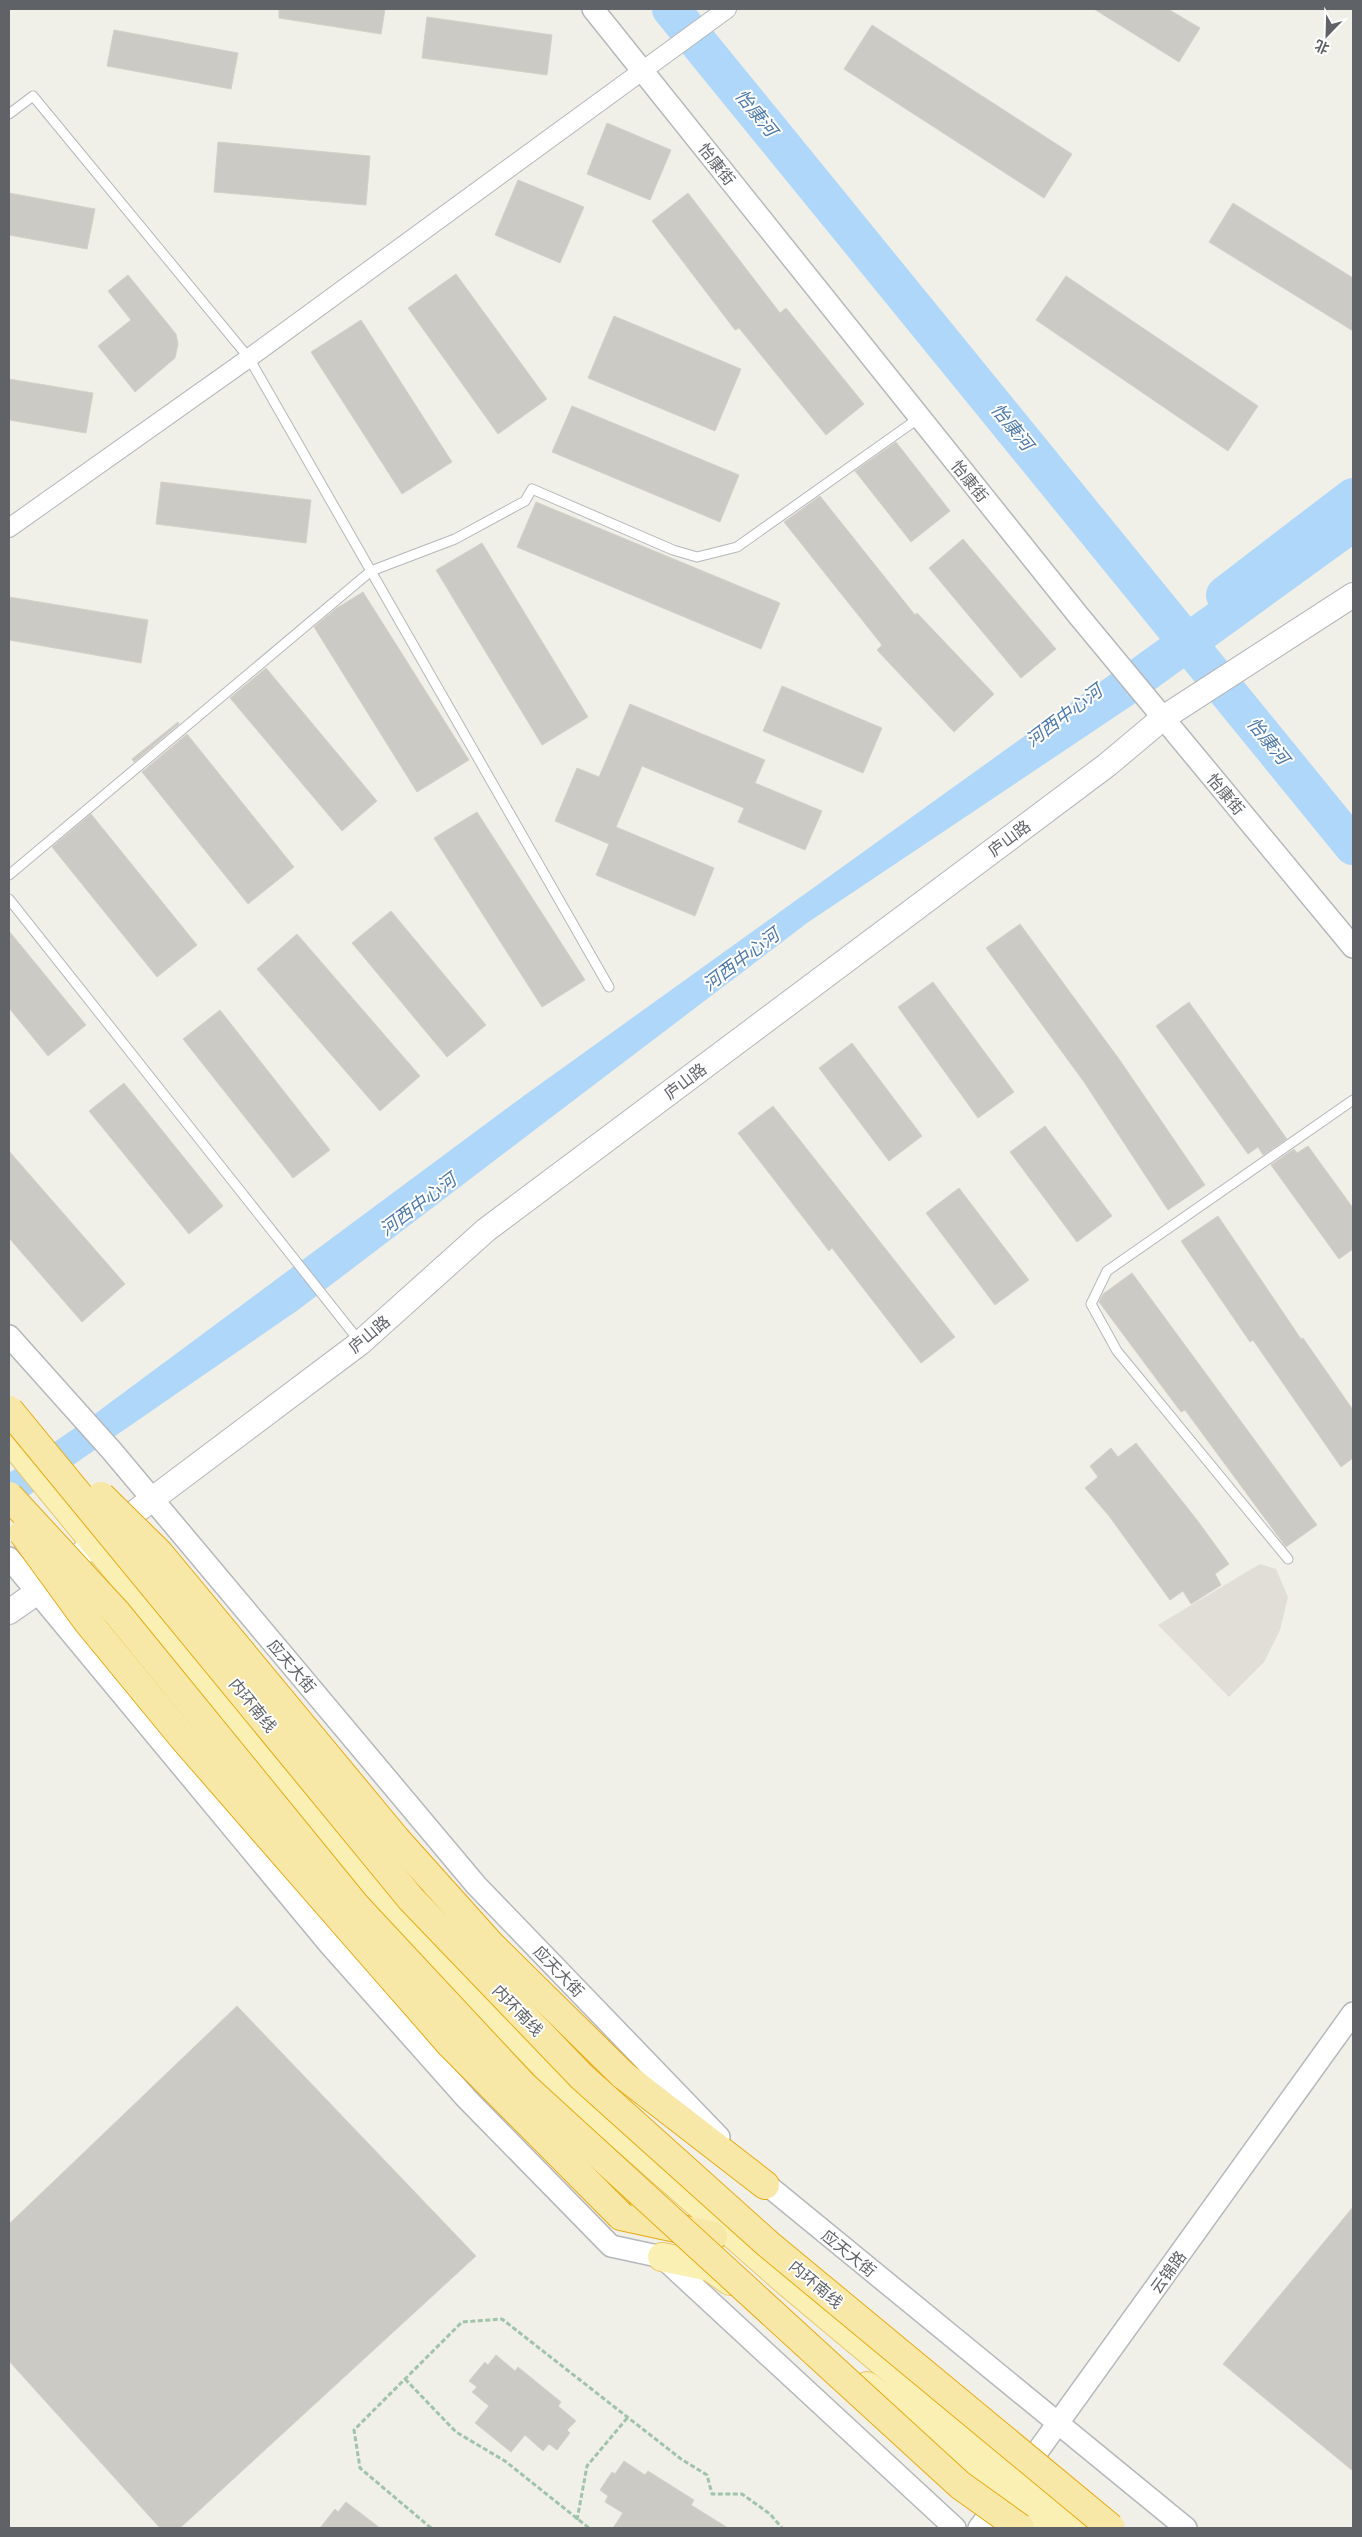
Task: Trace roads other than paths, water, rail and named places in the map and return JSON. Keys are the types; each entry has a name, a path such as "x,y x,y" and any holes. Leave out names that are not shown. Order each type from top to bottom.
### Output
{"highway":[{"path":"9,1408 159,1553 396,1840 492,1946 623,2076 766,2185"},
{"name":"内环南线","path":"9,1408 411,1899 582,2076 768,2244 1111,2528"},
{"path":"9,1496 116,1613 356,1906 524,2084 960,2485 1002,2528"},
{"path":"9,1514 87,1621 184,1739 451,2045 621,2216 713,2236"},
{"path":"1056,2483 1124,2528"},
{"path":"960,2485 1020,2528"}],"main road":[{"name":"庐山路","path":"9,1612 36,1593 88,1548 151,1500 486,1230 1107,765 1169,715 1353,595"},
{"path":"9,1438 88,1548 390,1921 557,2094 713,2236 1013,2484"},
{"path":"9,1464 88,1548 399,1914 564,2085 1013,2484 1051,2528"},
{"path":"662,2256 710,2266 1013,2484 1081,2528"}],"street":[{"name":"怡康街","path":"593,9 1078,616 1144,695 1169,715 1353,947"},
{"path":"9,528 249,358 642,69 727,9"},
{"name":"应天大街","path":"9,1336 112,1451 151,1500 476,1885 766,2185 1060,2423 1186,2528"},
{"path":"9,1558 36,1593 330,1945 466,2098 611,2246 662,2256 954,2528"},
{"name":"云锦路","path":"979,2528 1060,2423 1353,2013"}],"lane":[{"path":"9,114 33,96 249,358 609,987"},
{"path":"9,875 371,571 455,539 525,502 532,490 673,550 697,557 737,547 919,418"},
{"path":"9,900 355,1336"},
{"path":"1288,1559 1117,1351 1091,1304 1107,1271 1353,1100"}],"water":[{"path":"1353,500 1353,546 1143,698 807,923 298,1310 9,1509 9,1473 88,1419 525,1095"}],"waterway":[{"name":"怡康河","path":"671,9 1353,846"},
{"name":"河西中心河","path":"1225,595 1353,497"}]}
